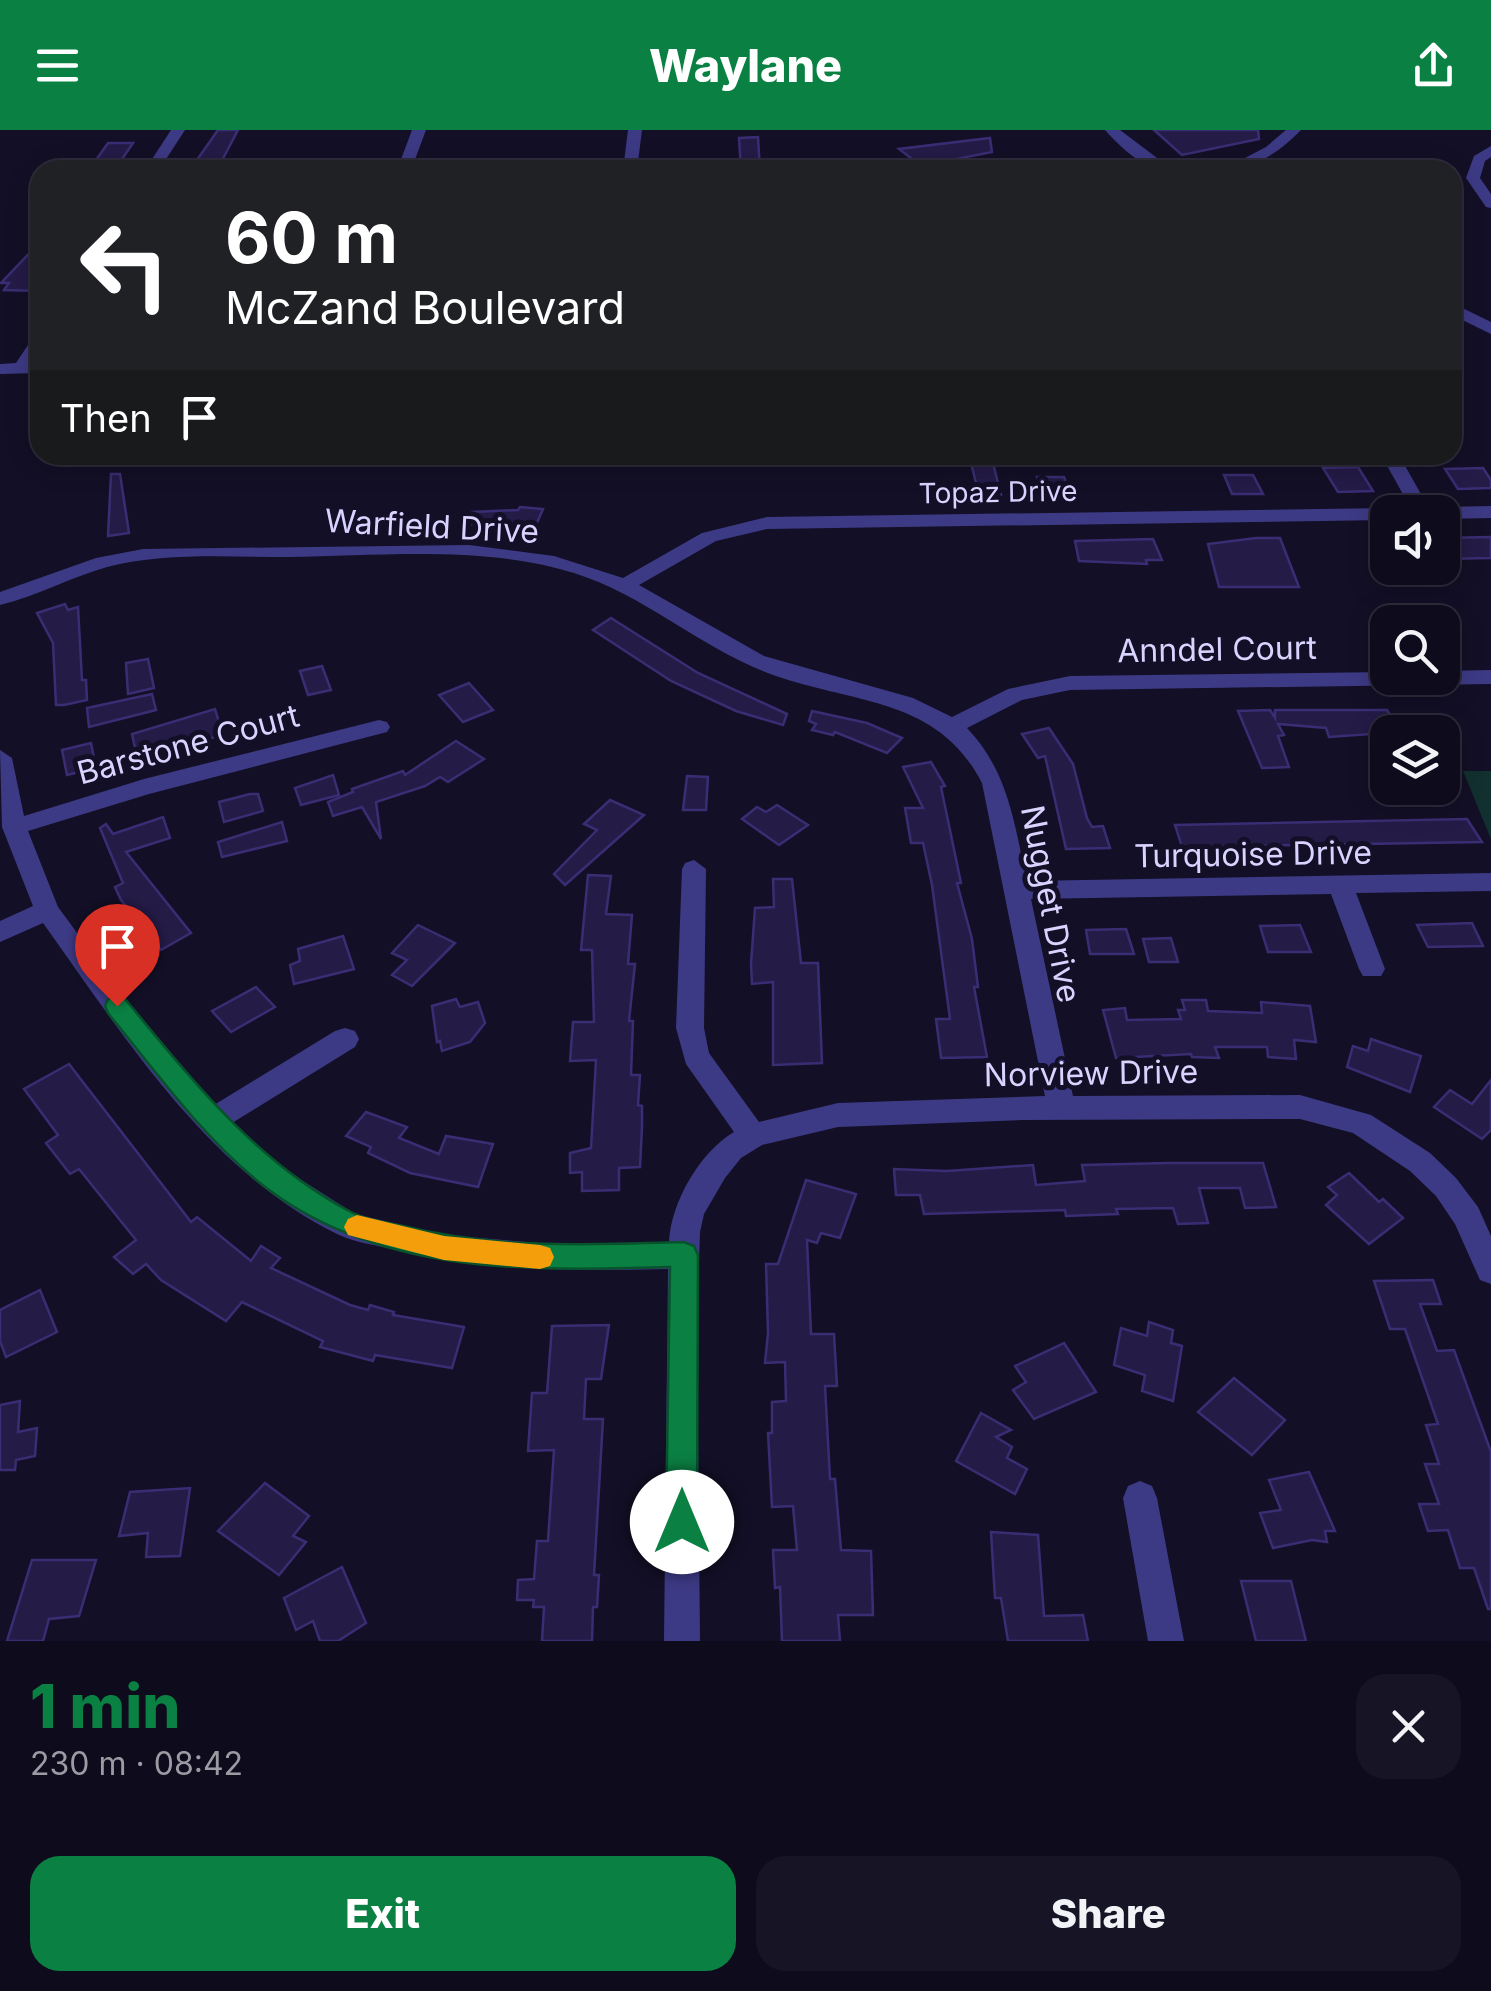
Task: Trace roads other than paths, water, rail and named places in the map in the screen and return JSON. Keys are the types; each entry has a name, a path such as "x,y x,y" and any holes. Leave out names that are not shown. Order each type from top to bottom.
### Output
{"street":[{"path":"158,160 178,130"},
{"path":"408,160 419,130"},
{"path":"631,160 635,130"},
{"path":"1112,130 1149,160"},
{"path":"1250,160 1271,150 1294,130"},
{"path":"1482,200 1474,178 1479,159 1491,150"},
{"path":"1462,313 1491,329"},
{"path":"0,369 30,368"},
{"path":"1396,465 1412,495"},
{"path":"1460,513 1491,512"},
{"name":"Topaz Drive","path":"625,586 696,540 741,526 767,523 1370,514"},
{"name":"Warfield Drive","path":"0,599 103,562 186,552 446,550 533,557 583,569 625,586 744,658 795,675 888,697 953,726"},
{"name":"Anndel Court","path":"953,726 1016,694 1070,683 1491,676"},
{"name":"Nugget Drive","path":"953,726 973,744 990,772 1061,1107"},
{"name":"Barstone Court","path":"14,827 144,787 380,727"},
{"path":"0,758 14,827 47,910 117,1006 211,1121 271,1176 348,1225 444,1248 551,1258 684,1255"},
{"path":"682,1641 684,1255 689,1211 731,1150 753,1136 696,1056 690,1028 694,869"},
{"name":"Turquoise Drive","path":"1016,890 1491,882"},
{"path":"1340,885 1372,969"},
{"path":"0,932 47,910"},
{"path":"211,1121 345,1040"},
{"name":"Norview Drive","path":"753,1136 801,1120 838,1115 1061,1107 1300,1107 1361,1123 1390,1138 1420,1162 1446,1186 1467,1216 1491,1270"},
{"path":"1140,1498 1166,1641"}]}
